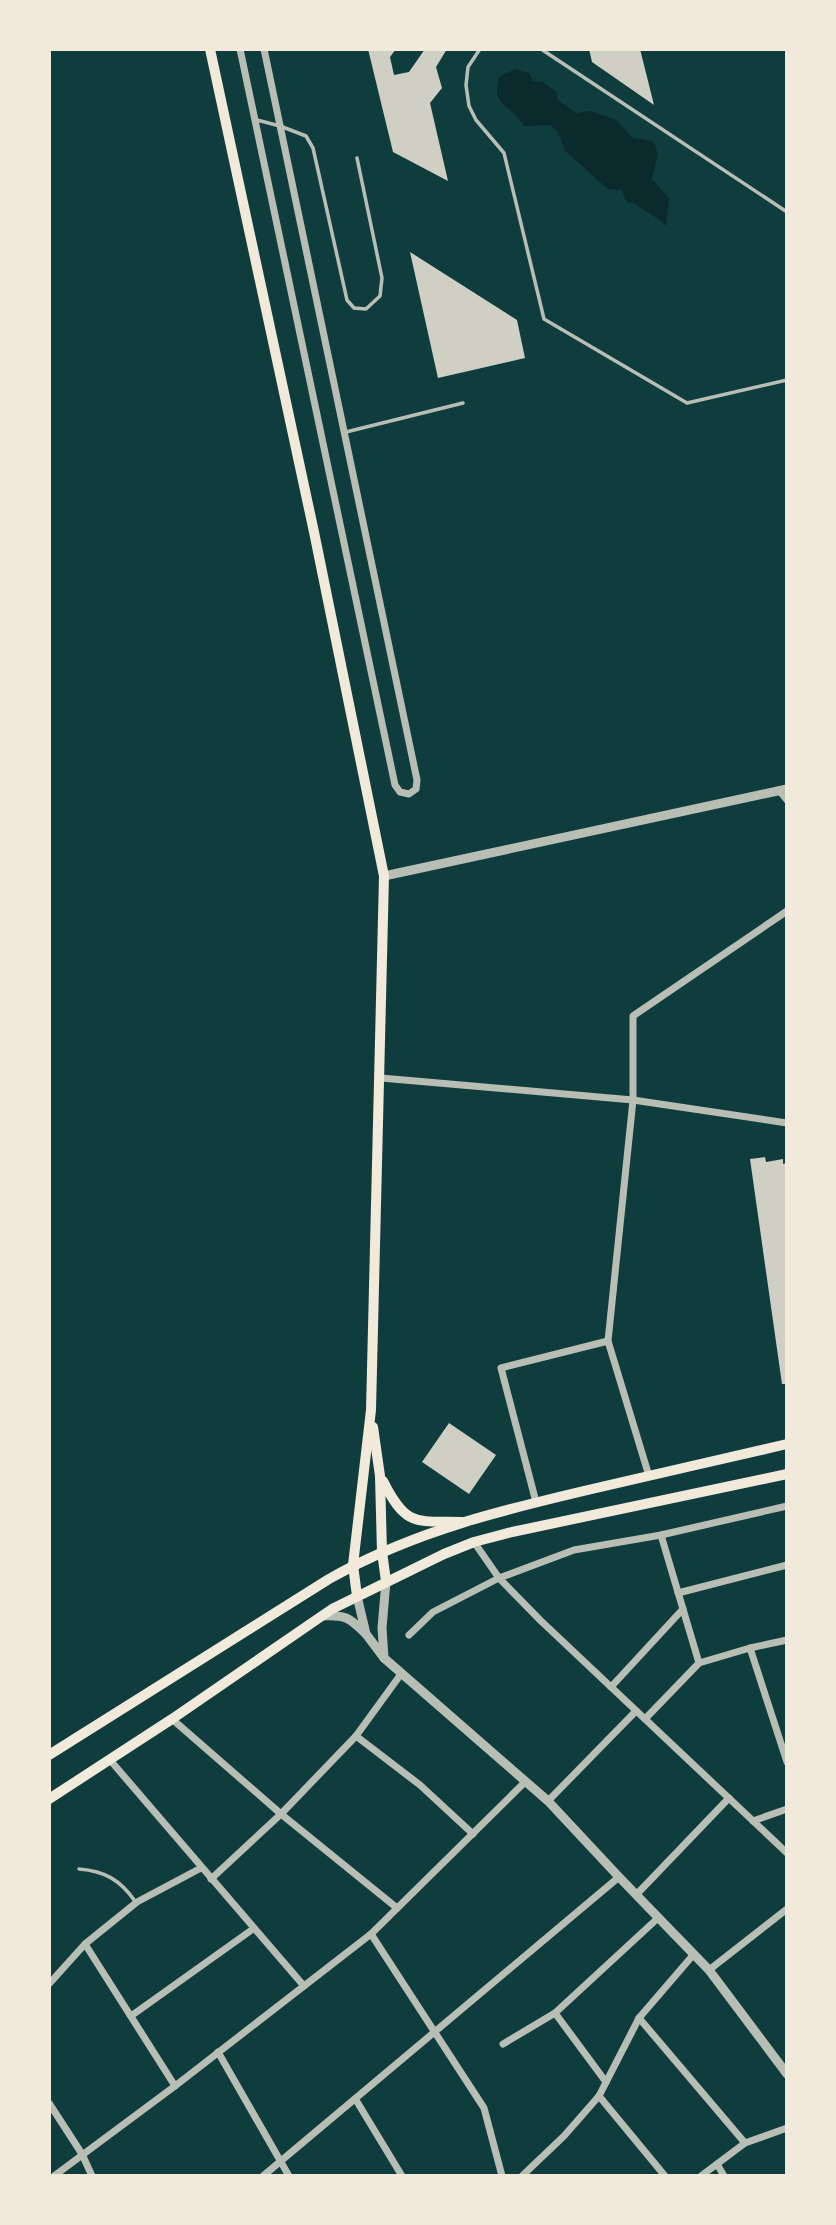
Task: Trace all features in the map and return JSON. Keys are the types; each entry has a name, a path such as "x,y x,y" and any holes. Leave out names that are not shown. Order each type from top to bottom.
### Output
{"main road":[{"path":"210,49 314,532 384,876 371,1410 354,1565 358,1595"},
{"path":"371,1410 380,1476 382,1552 386,1581"},
{"path":"49,1755 354,1565 382,1552 462,1522 536,1502 787,1444"},
{"path":"49,1799 322,1616 386,1581 474,1542 787,1475"},
{"path":"380,1476 395,1505 414,1519 462,1522"}],"street":[{"path":"240,49 395,785 400,792 408,794 416,789 417,780 264,49"},
{"path":"384,876 783,789 787,800"},
{"path":"649,1476 608,1341 633,1100 633,1016 787,911"},
{"path":"381,1078 633,1100 787,1124"},
{"path":"536,1502 501,1368 608,1341"},
{"path":"409,1635 433,1612 499,1578 573,1550 661,1535 787,1506"},
{"path":"661,1535 699,1663"},
{"path":"474,1542 499,1578 540,1620 787,1853"},
{"path":"678,1593 787,1565"},
{"path":"384,1658 382,1628 386,1581"},
{"path":"358,1595 366,1633"},
{"path":"611,1687 683,1609"},
{"path":"322,1616 340,1615 350,1618 401,1674 548,1801 709,1970 787,2074"},
{"path":"645,1719 699,1663 787,1640"},
{"path":"750,1648 787,1762"},
{"path":"211,1879 281,1814 356,1736 401,1674"},
{"path":"548,1801 636,1711"},
{"path":"172,1718 281,1814 397,1908"},
{"path":"778,1730 787,1728"},
{"path":"356,1736 420,1785 473,1834"},
{"path":"110,1760 304,1986"},
{"path":"54,2176 371,1934 525,1782"},
{"path":"636,1895 729,1798"},
{"path":"753,1821 787,1810"},
{"path":"49,1984 85,1944 137,1902 201,1868"},
{"path":"263,2176 619,1877"},
{"path":"709,1970 787,1909"},
{"path":"503,2044 555,2012 658,1918"},
{"path":"131,2017 253,1929"},
{"path":"371,1934 484,2108 502,2176"},
{"path":"85,1944 175,2086"},
{"path":"522,2176 564,2136 599,2096 639,2018 694,1954"},
{"path":"555,2012 606,2082"},
{"path":"639,2018 745,2143"},
{"path":"218,2052 289,2176"},
{"path":"599,2096 665,2176"},
{"path":"356,2100 402,2176"},
{"path":"49,2103 93,2176"},
{"path":"701,2176 745,2143 787,2129"},
{"path":"717,2164 723,2176"}],"lane":[{"path":"480,49 468,67 466,85 469,106 504,153 544,319 687,403 787,380"},
{"path":"541,49 787,212"},
{"path":"255,120 306,136 313,148 347,300 354,308 366,309 380,296 382,278 357,158"},
{"path":"345,432 463,403"},
{"path":"79,1869 107,1874 117,1880 137,1902"}],"water":[{"path":"515,69 529,73 533,81 543,82 556,92 558,100 576,113 591,111 616,120 632,138 653,141 658,154 652,179 669,198 666,226 634,203 627,202 621,190 608,189 565,151 558,132 550,125 524,126 497,94 499,77"}],"building":[{"path":"368,49 396,49 390,57 394,75 409,72 425,49 447,49 436,67 442,88 430,103 448,181 393,152"},
{"path":"589,49 640,49 654,105 592,62"},
{"path":"410,252 517,320 525,358 438,378"},
{"path":"765,1157 766,1162 783,1159 783,1164 787,1163 787,1384 782,1384 750,1159"},
{"path":"449,1423 496,1455 469,1494 422,1462"}]}
